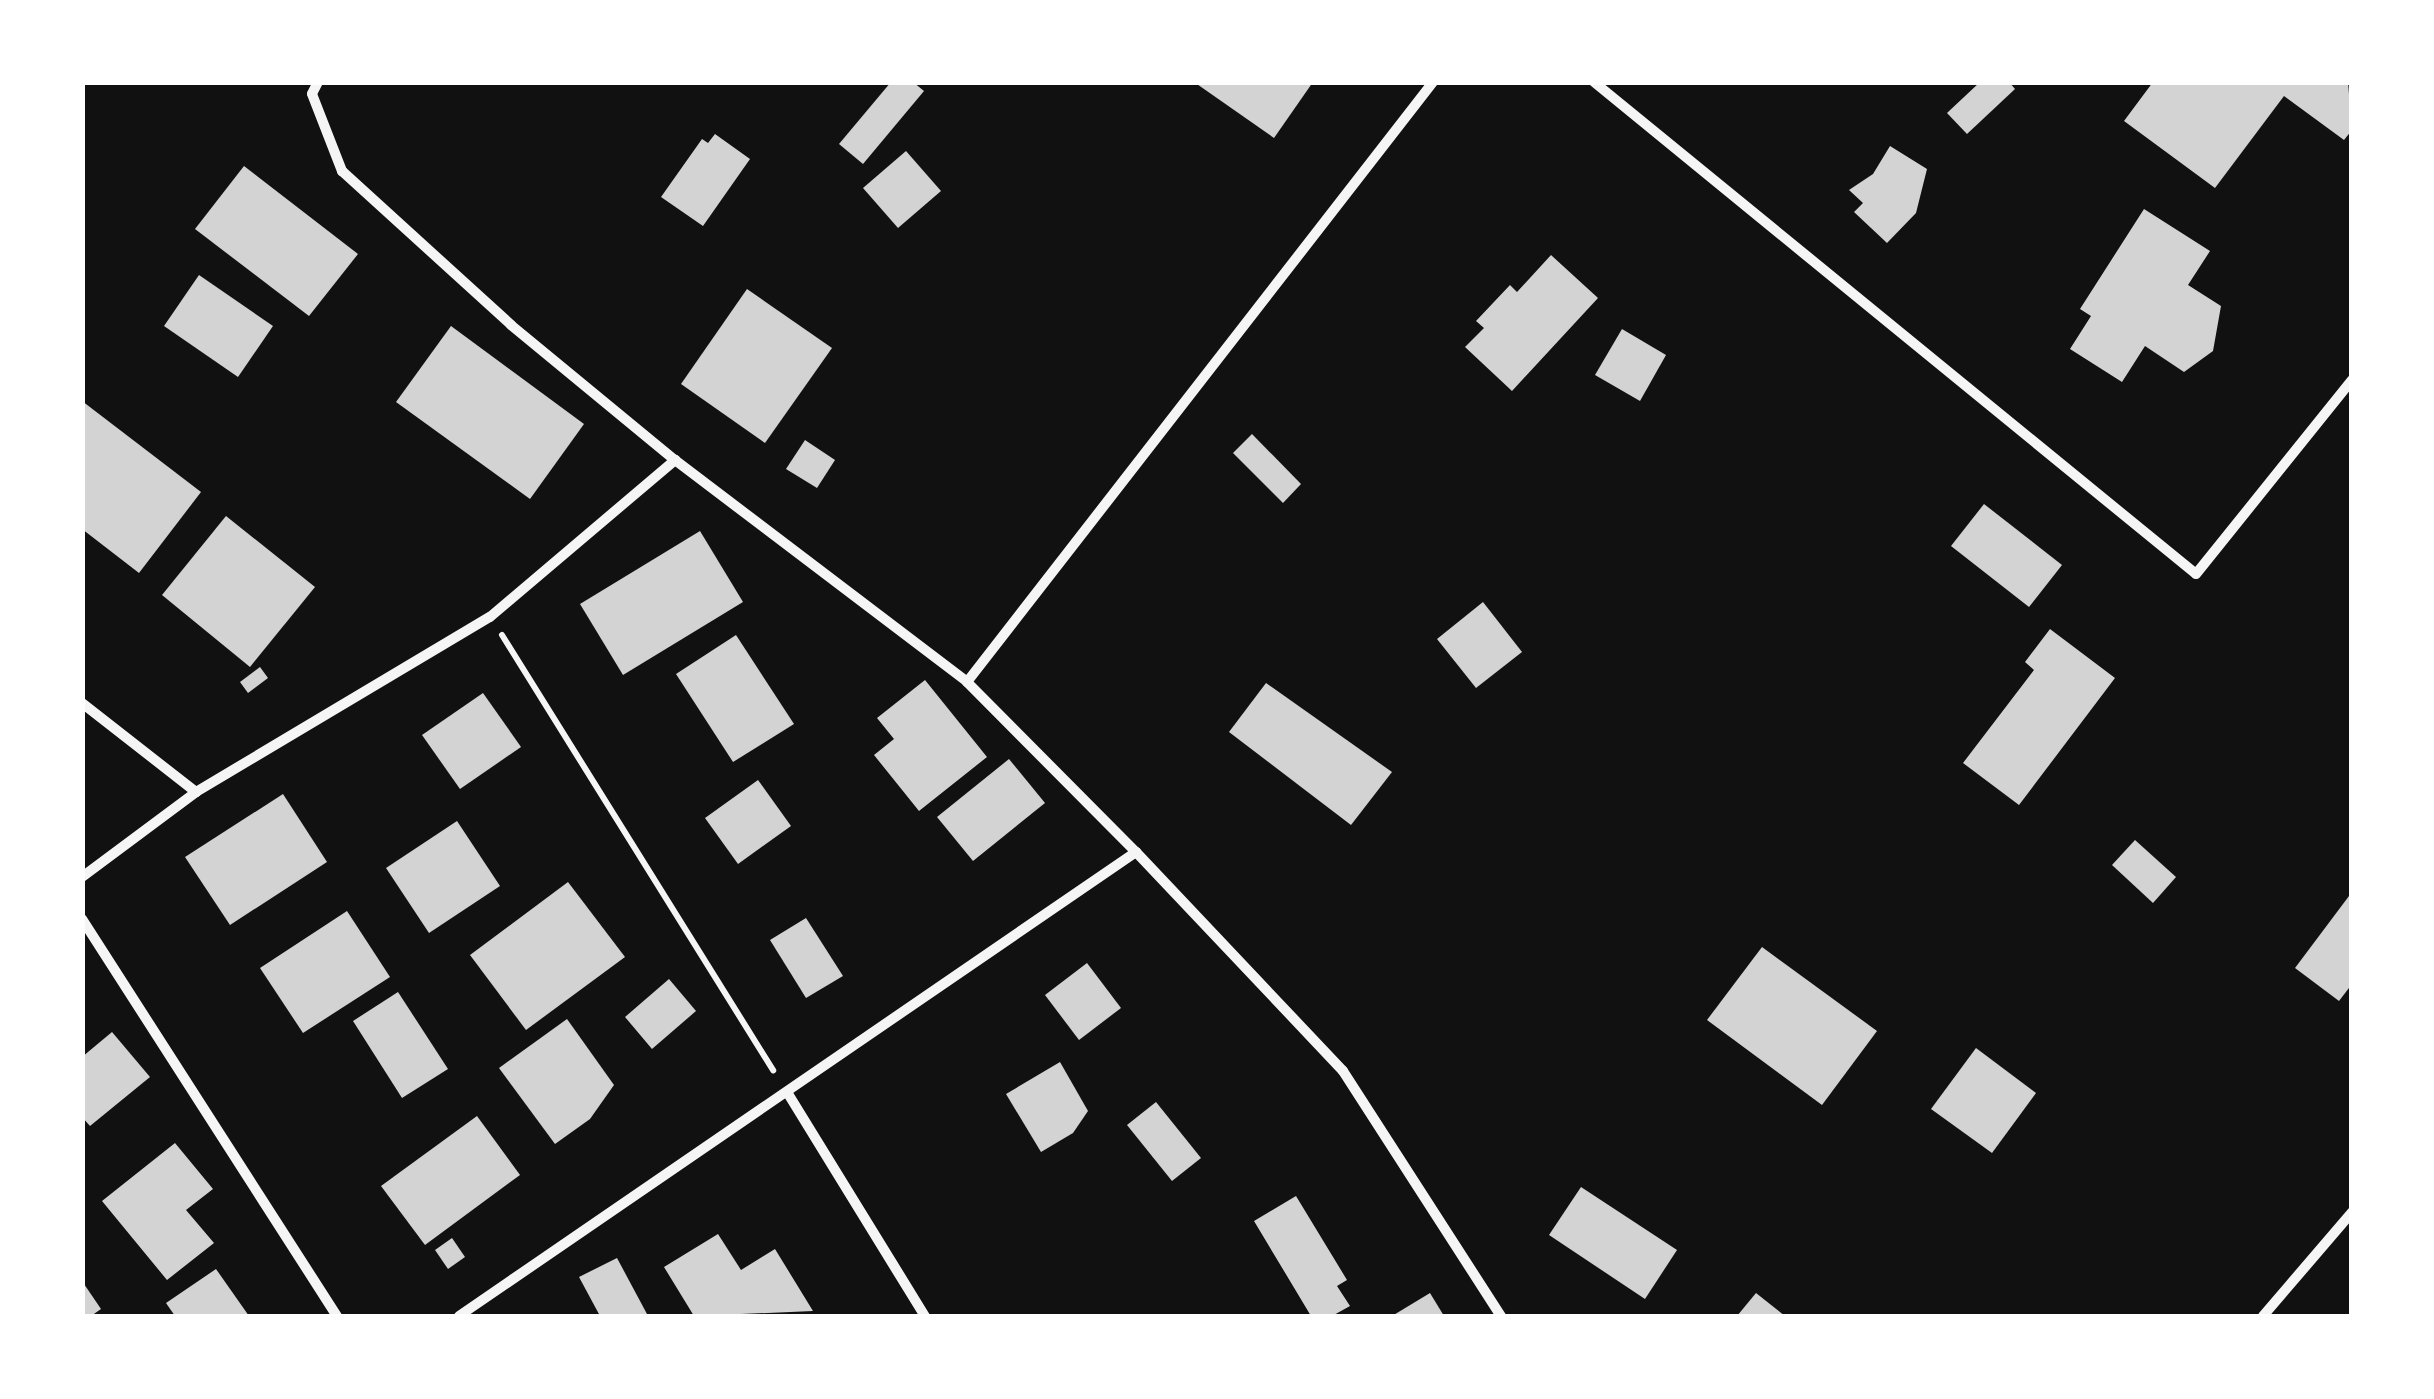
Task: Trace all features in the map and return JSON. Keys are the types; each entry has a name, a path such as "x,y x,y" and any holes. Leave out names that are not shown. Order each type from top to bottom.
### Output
{"street":[{"path":"318,82 312,94 342,171 510,325 675,460 967,682 1136,852 1342,1071 1501,1316"},
{"path":"967,682 1433,82"},
{"path":"1594,82 2196,574 2352,380"},
{"path":"82,877 196,792 490,617 675,460"},
{"path":"82,703 196,792"},
{"path":"460,1316 1136,852"},
{"path":"82,919 337,1316"},
{"path":"787,1092 925,1316"},
{"path":"2263,1316 2352,1212"}],"path":[{"path":"490,617 787,1092"}],"building":[{"path":"891,82 913,82 924,91 863,164 839,144"},
{"path":"1194,82 1313,82 1274,138"},
{"path":"1980,82 2009,82 2015,89 1967,134 1947,113"},
{"path":"2153,82 2348,82 2352,130 2344,140 2284,96 2215,188 2124,121"},
{"path":"715,134 750,159 703,226 661,197 702,139 708,143"},
{"path":"1890,146 1927,169 1916,213 1887,243 1854,212 1863,203 1849,190 1873,174"},
{"path":"906,151 941,191 898,228 863,188"},
{"path":"244,166 358,254 309,316 195,229"},
{"path":"2144,209 2210,251 2188,285 2221,306 2213,351 2184,372 2145,346 2122,382 2070,349 2091,316 2080,309"},
{"path":"1551,255 1598,298 1512,391 1465,347 1484,328 1476,321 1510,285 1517,292"},
{"path":"199,275 273,326 238,377 164,326"},
{"path":"747,289 832,348 765,443 681,384"},
{"path":"451,326 584,424 530,499 396,402"},
{"path":"1622,329 1666,355 1640,401 1595,375"},
{"path":"82,401 201,492 139,573 82,529"},
{"path":"1252,434 1301,484 1283,503 1233,453"},
{"path":"805,440 835,460 817,488 786,469"},
{"path":"1984,504 2062,565 2029,607 1951,546"},
{"path":"226,516 315,587 250,667 162,595"},
{"path":"700,531 743,602 623,675 580,604"},
{"path":"1483,602 1522,652 1476,688 1437,639"},
{"path":"2050,629 2115,678 2019,805 1963,763 2034,670 2025,662"},
{"path":"736,635 794,724 733,762 676,674"},
{"path":"260,667 268,678 248,693 240,682"},
{"path":"925,680 987,757 919,811 874,755 894,739 877,718"},
{"path":"1266,683 1392,772 1351,825 1229,732"},
{"path":"483,693 521,747 460,789 422,735"},
{"path":"1009,759 1045,803 973,861 937,817"},
{"path":"758,780 791,826 738,864 705,818"},
{"path":"283,794 327,862 230,925 185,857"},
{"path":"457,821 500,886 429,933 386,868"},
{"path":"2135,840 2176,877 2153,903 2112,865"},
{"path":"568,882 625,957 526,1030 470,955"},
{"path":"2352,892 2352,984 2339,1001 2295,968"},
{"path":"347,911 390,977 303,1033 260,968"},
{"path":"806,918 843,976 806,998 770,940"},
{"path":"1762,947 1877,1031 1822,1105 1707,1020"},
{"path":"1087,963 1121,1008 1079,1040 1045,995"},
{"path":"669,979 696,1011 652,1049 625,1017"},
{"path":"398,992 448,1069 402,1098 353,1021"},
{"path":"567,1019 614,1085 590,1119 555,1144 499,1068"},
{"path":"112,1032 150,1077 90,1126 82,1117 82,1057"},
{"path":"1976,1048 2036,1093 1992,1153 1931,1109"},
{"path":"1060,1062 1088,1111 1073,1133 1041,1152 1006,1094"},
{"path":"1156,1102 1201,1158 1172,1181 1127,1125"},
{"path":"477,1116 520,1175 425,1245 381,1186"},
{"path":"175,1143 213,1189 186,1210 214,1243 167,1280 102,1201"},
{"path":"1581,1187 1677,1250 1645,1299 1549,1235"},
{"path":"1296,1196 1347,1280 1337,1286 1350,1306 1332,1316 1311,1316 1254,1221"},
{"path":"718,1234 741,1270 775,1249 813,1311 694,1316 664,1267"},
{"path":"452,1238 465,1257 448,1269 435,1250"},
{"path":"617,1258 647,1314 600,1316 579,1277"},
{"path":"216,1269 249,1316 175,1316 166,1303"},
{"path":"82,1281 101,1309 91,1316 82,1316"},
{"path":"1430,1293 1444,1316 1392,1316"},
{"path":"1756,1293 1785,1316 1737,1316"}]}
